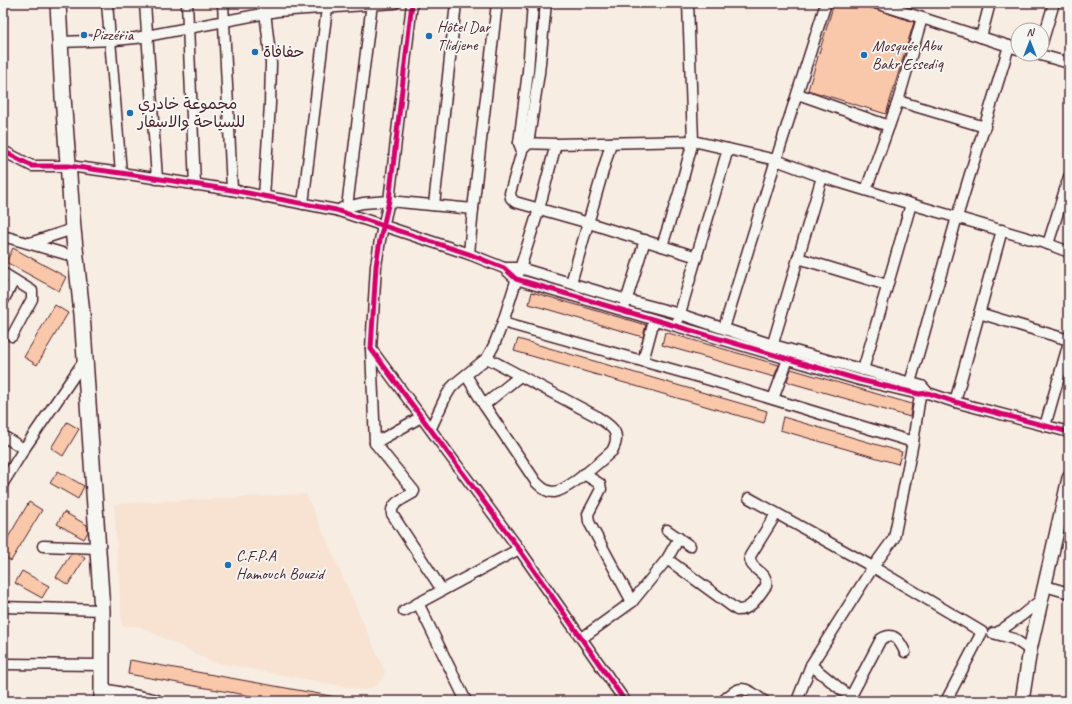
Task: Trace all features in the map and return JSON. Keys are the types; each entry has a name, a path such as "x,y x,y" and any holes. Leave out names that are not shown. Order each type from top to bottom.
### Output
{"main road":[{"path":"58,3 73,229 82,314 102,610 102,696"}],"street":[{"path":"107,3 121,173"},
{"path":"145,3 158,179"},
{"path":"187,3 195,185"},
{"path":"222,3 232,190"},
{"path":"60,42 111,41 147,36 224,20 264,8 277,11 305,6 327,8 340,5 395,3"},
{"path":"412,3 389,201 376,266 371,348 375,443 414,490 414,492 394,504 391,510 392,514 442,590"},
{"path":"434,205 456,3"},
{"path":"469,254 497,3"},
{"path":"523,146 533,3"},
{"path":"546,3 539,73 523,146 510,193 511,198 515,202 589,223 697,257"},
{"path":"662,246 679,193 693,140 688,3"},
{"path":"724,328 826,3"},
{"path":"876,3 1010,46"},
{"path":"981,37 990,3"},
{"path":"1048,22 1054,3"},
{"path":"347,207 372,4"},
{"path":"264,8 270,55 271,83 264,196"},
{"path":"303,204 327,8"},
{"path":"866,190 898,100 922,18"},
{"path":"1050,57 1069,63"},
{"path":"910,383 957,217 985,127 1010,58"},
{"path":"798,94 889,126"},
{"path":"898,100 985,127"},
{"path":"523,146 693,140 776,160 866,190 1048,244 1069,252"},
{"path":"571,283 611,143"},
{"path":"431,428 445,398 457,382 486,358 494,345 503,322 539,209 556,144"},
{"path":"675,326 680,314 728,149"},
{"path":"3,151 32,166 69,166 121,173 232,190 336,210 469,254 504,268 516,279 675,326 863,370 910,383 923,391"},
{"path":"772,349 822,176"},
{"path":"1048,244 1069,177"},
{"path":"336,210 364,203 389,201 473,209"},
{"path":"863,370 911,204"},
{"path":"30,243 73,229"},
{"path":"955,402 1002,230"},
{"path":"3,236 76,257"},
{"path":"624,311 645,240"},
{"path":"798,258 887,285"},
{"path":"504,268 520,268 680,314 724,328 772,349 788,359 860,380 923,391 955,402 1069,432"},
{"path":"3,273 32,291 33,294 32,299 12,336"},
{"path":"3,301 14,280"},
{"path":"979,313 1069,341 1045,426"},
{"path":"643,361 654,320"},
{"path":"503,322 710,380 913,442"},
{"path":"371,348 519,549 625,701"},
{"path":"466,375 484,405 541,487 553,492 567,487 612,451 616,444 613,427 596,416 486,358"},
{"path":"774,399 788,359"},
{"path":"3,484 24,449 84,361"},
{"path":"484,405 520,376"},
{"path":"797,701 811,665 873,567 894,538 923,391"},
{"path":"375,443 421,417"},
{"path":"3,436 24,449"},
{"path":"584,474 600,484 601,489 588,514 589,522 632,602"},
{"path":"1022,701 1030,650 1069,478"},
{"path":"749,498 873,567 982,632 997,633 1014,638 1030,650"},
{"path":"667,559 737,610 745,610 766,586 767,579 752,566 750,563 750,556 776,514"},
{"path":"667,530 690,546"},
{"path":"582,638 632,602 667,559 679,538"},
{"path":"43,546 98,548"},
{"path":"404,611 519,549"},
{"path":"1045,586 1069,593"},
{"path":"997,633 1042,599"},
{"path":"418,603 466,701"},
{"path":"3,607 102,610"},
{"path":"946,701 982,632"},
{"path":"811,665 852,700 881,639 884,637 896,638 900,642 905,652"},
{"path":"3,664 102,665"},
{"path":"723,701 735,690 739,689 751,692 764,701"},
{"path":"102,696 156,701"}],"shaded area":[{"name":"C.F.P.A Hamouch Bouzid","path":"306,494 385,672 378,685 364,690 213,662 139,626 122,626 114,504"}],"building":[{"name":"Mosquée Abu Bakr Essediq","path":"834,3 857,3 914,22 886,114 808,90"},
{"path":"13,248 66,277 59,291 6,262"},
{"path":"532,292 646,325 643,337 529,304"},
{"path":"55,305 68,313 37,365 24,357"},
{"path":"665,332 779,365 774,377 662,345"},
{"path":"518,339 767,411 764,423 514,351"},
{"path":"791,369 912,404 910,417 791,383 787,381"},
{"path":"783,417 902,452 898,464 780,430"},
{"path":"67,422 79,429 63,456 51,448"},
{"path":"58,471 84,486 78,499 50,483"},
{"path":"29,502 42,510 11,561 3,556 3,546"},
{"path":"64,512 87,525 88,532 84,539 57,524"},
{"path":"71,554 78,554 85,558 68,585 56,577"},
{"path":"22,571 49,586 42,598 15,583"},
{"path":"130,660 336,697 335,701 279,701 128,674"}],"cycle path":[{"path":"412,3 389,201 376,266 371,349 519,549 625,701"},
{"path":"3,151 32,166 69,166 121,173 232,190 336,210 469,254 504,268 516,279 860,380 919,394 928,393 955,402 1069,432"}],"place":[{"name":"Pizzéria","path":"84,35"},
{"name":"Hôtel Dar Tlidjene","path":"429,36"},
{"name":"حفافاة","path":"255,52"},
{"name":"Mosquée Abu Bakr Essediq","path":"864,55"},
{"name":"مجموعة خادري للسياحة والاسفار","path":"130,113"},
{"name":"C.F.P.A Hamouch Bouzid","path":"228,565"}]}
